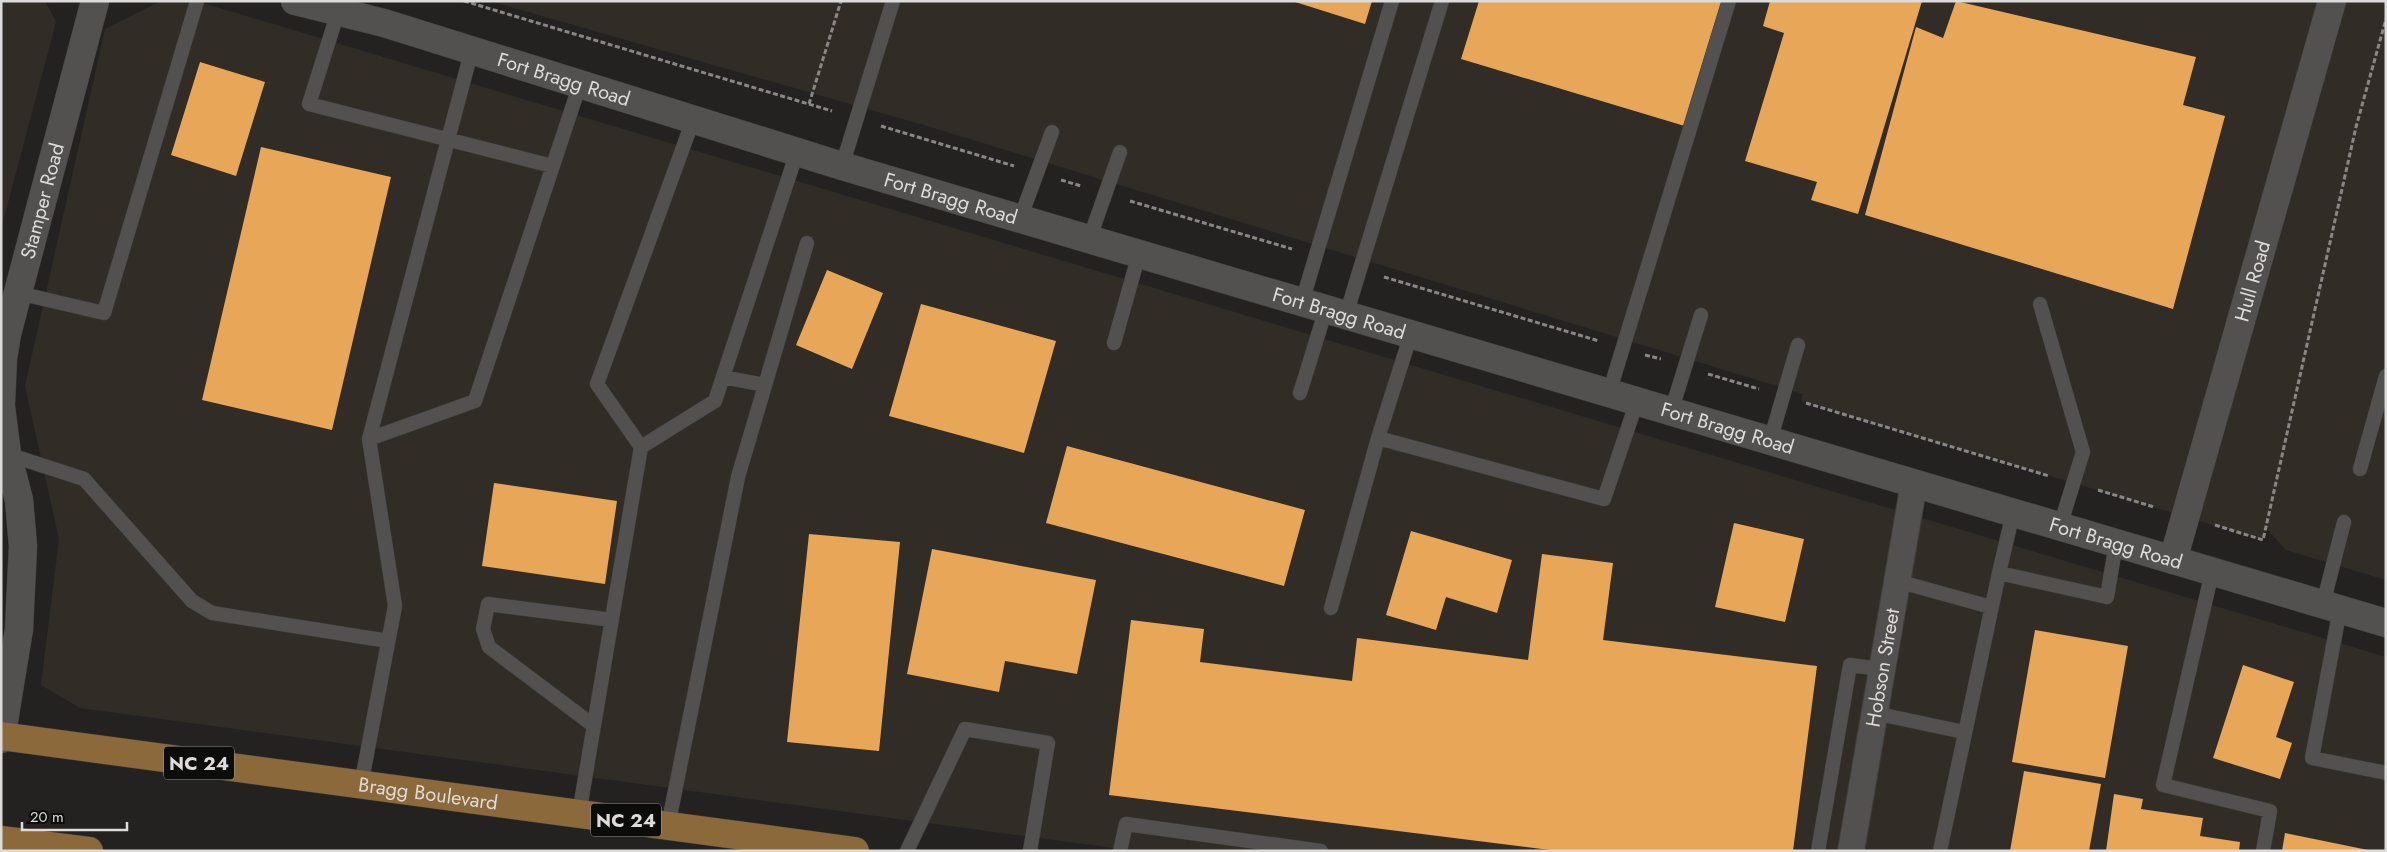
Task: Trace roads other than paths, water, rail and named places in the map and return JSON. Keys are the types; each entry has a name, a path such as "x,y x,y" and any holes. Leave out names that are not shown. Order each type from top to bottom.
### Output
{"main road":[{"name":"Stamper Road","path":"1,402 3,358 18,293 95,1"},
{"name":"Fort Bragg Road","path":"294,1 384,23 472,49 842,166 2386,623"},
{"name":"Hull Road","path":"2173,560 2329,2"},
{"path":"1,737 10,627 24,546 19,500 3,431"},
{"name":"Bragg Boulevard","path":"1,737 855,851"},
{"path":"1,840 89,851"}],"street":[{"name":"Hobson Street","path":"1851,851 1914,483"}],"lane":[{"path":"18,293 104,313 197,1"},
{"path":"842,166 892,1"},
{"path":"1300,393 1324,309 1315,256 1392,1"},
{"path":"1324,309 1360,270 1442,1"},
{"path":"1609,393 1729,1"},
{"path":"338,12 309,104 552,166"},
{"path":"361,785 395,606 369,439 472,49"},
{"path":"369,439 475,401 580,84"},
{"path":"579,814 641,448 597,384 693,120"},
{"path":"1020,219 1052,132"},
{"path":"641,448 715,401 796,152"},
{"path":"1089,240 1120,152"},
{"path":"668,826 738,477 807,243"},
{"path":"1114,343 1139,254"},
{"path":"2040,304 2082,452 2060,526"},
{"path":"1672,412 1701,315"},
{"path":"1331,608 1378,438 1411,334"},
{"path":"1770,441 1798,345"},
{"path":"2360,469 2386,376"},
{"path":"723,377 765,385"},
{"path":"1378,438 1604,499 1637,402"},
{"path":"3,431 84,479 192,601 212,613 388,641"},
{"path":"1940,851 1964,732 2013,513"},
{"path":"2344,522 2331,606 2312,758 2386,773"},
{"path":"1999,573 2106,597 2116,543"},
{"path":"2212,572 2163,785 2270,811 2263,851"},
{"path":"1897,581 1991,607"},
{"path":"594,726 489,647 483,629 488,604 612,620"},
{"path":"1818,851 1850,665 1881,669"},
{"path":"1874,713 1964,732"},
{"path":"907,851 965,729 1048,743 1030,851"},
{"path":"1120,851 1126,824 1321,851"}]}
